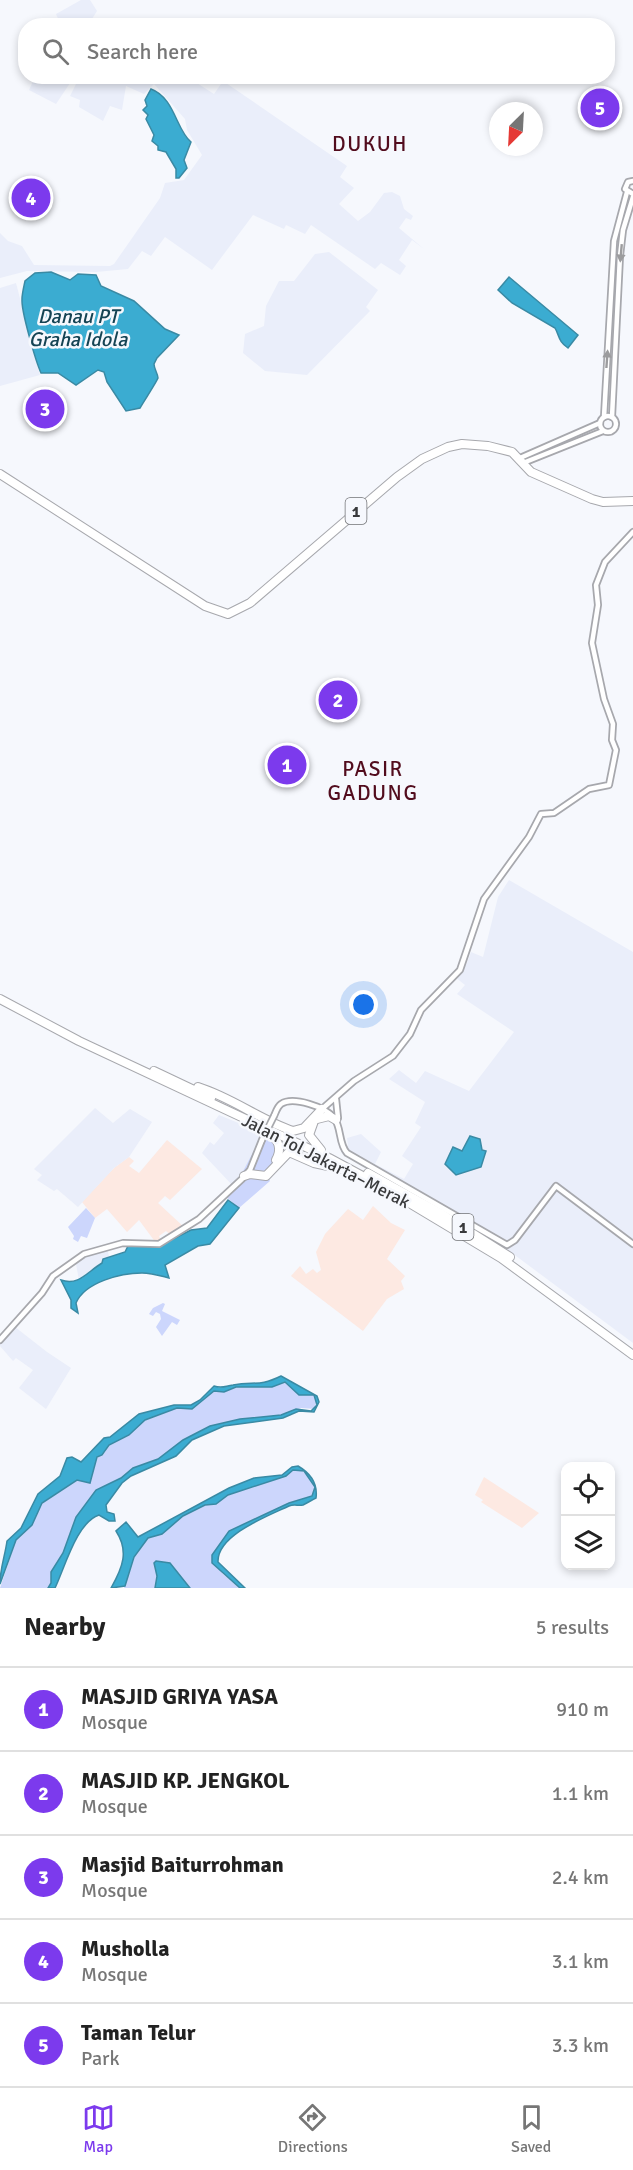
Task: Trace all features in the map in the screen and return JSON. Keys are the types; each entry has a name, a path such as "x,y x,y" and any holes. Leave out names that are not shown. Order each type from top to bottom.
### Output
{"highway":[{"name":"1","path":"0,474 208,606 228,614 243,608 382,489 422,459 460,444 488,446 510,451 542,477 595,500 633,499"},
{"name":"Jalan Tol Jakarta–Merak","path":"0,993 81,1037 385,1181 495,1248 633,1349"},
{"name":"Jalan Tol Jakarta–Merak","path":"0,999 79,1041 349,1169 401,1197 501,1258 633,1355"},
{"path":"174,1080 231,1098 259,1116 293,1131 299,1130 314,1120 330,1116 337,1119"},
{"path":"189,1094 218,1112 274,1137 313,1158 349,1169"},
{"path":"321,1150 309,1134 322,1108"},
{"path":"247,1173 262,1175 273,1164 280,1151 274,1137"},
{"path":"247,1173 266,1176 289,1152 314,1163 345,1170 401,1197"}],"main road":[{"path":"524,463 552,443 600,423 604,417 617,226 627,192 626,184 632,179"},
{"path":"524,463 603,431 610,432 615,429 616,424 612,417 624,227 633,195 627,192"},
{"path":"617,226 624,227"},
{"path":"609,330 616,331"},
{"path":"604,417 612,417"},
{"path":"600,423 603,431"},
{"path":"594,425 599,429 598,433"},
{"path":"552,443 555,450"},
{"path":"322,1108 354,1081 393,1056 410,1034 421,1010 460,970 484,900 529,837 541,814 556,813 589,789 609,785 616,753 612,740 613,723 604,699 592,643 598,605 596,585 605,562 633,532"},
{"path":"0,1340 55,1274 84,1254 123,1243 159,1244 207,1213 247,1173 279,1106 288,1101 322,1108 337,1119"},
{"path":"322,1108 333,1101"},
{"path":"333,1101 342,1146 349,1154 507,1245 514,1243 556,1186 633,1244"}],"shaded area":[{"path":"81,0 90,0 97,11 92,18 58,18 56,14"},
{"path":"32,84 69,84 56,104 29,90"},
{"path":"76,84 154,84 144,94 126,86 122,110 110,106 103,121 79,107 80,100 70,96"},
{"path":"154,84 198,84 214,94 221,84 227,84 347,166 340,177 354,188 339,204 358,221 370,212 384,193 392,192 400,196 404,209 413,216 411,220 406,218 399,228 424,249 412,240 399,260 406,266 400,275 381,263 375,269 311,225 305,234 286,225 284,229 253,215 212,270 165,237 151,256 142,251 128,269 96,272 27,271 0,278 0,233 8,241 22,246 34,265 110,266 114,264 160,198 165,183 184,180 202,155 187,130 185,119"},
{"path":"329,252 378,290 366,307 370,311 307,375 265,371 243,353 245,334 264,326 266,306 279,281 294,281 315,254"},
{"path":"16,283 40,375 0,386 0,288"},
{"path":"509,880 633,952 633,1343 476,1229 342,1154 340,1146 348,1146 347,1138 361,1134 381,1152 375,1164 404,1179 413,1164 402,1156 421,1127 415,1123 425,1102 389,1079 399,1070 416,1083 425,1071 469,1091 514,1032 457,994 465,985 455,977 467,963 471,952 483,957 498,897"},
{"path":"95,1108 113,1123 130,1109 152,1122 129,1157 114,1168 78,1207 57,1189 54,1191 37,1180 42,1175 34,1169"},
{"path":"219,1115 263,1133 247,1167 233,1186 202,1153 210,1142 214,1145 224,1133 213,1123"},
{"path":"263,1133 274,1143 277,1152 266,1173 270,1181 239,1208 225,1196 240,1177"},
{"path":"167,1140 202,1169 170,1200 165,1196 158,1203 185,1228 172,1236 166,1231 159,1236 161,1241 156,1243 139,1220 127,1232 107,1209 95,1218 82,1202 114,1168 129,1157 134,1161 129,1166 139,1173"},
{"path":"373,1206 391,1223 405,1230 387,1259 405,1276 401,1281 404,1289 387,1299 363,1331 291,1276 300,1266 306,1274 313,1269 317,1273 321,1270 316,1252 325,1234 348,1209 363,1220"},
{"path":"86,1208 95,1218 87,1238 81,1236 78,1242 73,1239 74,1236 68,1227"},
{"path":"107,1249 109,1256 79,1280 76,1264 87,1255"},
{"path":"165,1304 162,1311 180,1320 177,1325 172,1322 162,1336 156,1327 161,1319 160,1314 156,1312 153,1316 149,1314 153,1308"},
{"path":"15,1327 71,1368 46,1409 19,1388 33,1370 16,1358 13,1361 0,1346 0,1342"},
{"path":"285,1382 299,1395 314,1395 317,1400 315,1409 301,1408 281,1415 210,1426 183,1440 158,1459 133,1468 122,1478 96,1490 76,1517 63,1553 51,1572 51,1583 48,1588 0,1588 16,1540 32,1525 42,1503 77,1480 90,1483 96,1459 105,1452 108,1445 129,1435 141,1422 177,1408 195,1407 214,1391 224,1392 236,1387 272,1387"},
{"path":"293,1470 304,1472 309,1477 315,1487 312,1496 289,1503 230,1531 212,1555 223,1574 240,1588 190,1588 170,1563 156,1561 154,1563 157,1576 155,1588 124,1588 134,1557 148,1538 162,1534 183,1516 205,1505 216,1504 228,1495 286,1476"},
{"path":"484,1477 539,1513 522,1528 481,1502 483,1500 475,1495"}],"water":[{"path":"151,89 165,99 191,142 184,160 187,168 179,178 176,178 176,169 166,152 158,150 158,146 152,141 154,135 146,119 148,115 143,110 147,106 145,100"},
{"name":"Danau PT Graha Idola","path":"51,272 70,280 78,274 96,275 101,286 134,301 165,329 179,335 157,358 154,364 158,378 140,408 126,411 107,382 104,372 98,370 76,385 58,373 41,373 26,325 22,297 25,281 35,273"},
{"path":"509,277 578,335 568,348 561,341 555,328 512,303 498,290"},
{"path":"470,1136 480,1139 482,1150 486,1151 481,1167 456,1175 445,1164 453,1147 462,1151"},
{"path":"228,1200 239,1208 210,1244 198,1246 165,1265 169,1278 142,1273 104,1280 87,1289 81,1296 76,1303 78,1313 71,1308 71,1300 61,1280 78,1280 102,1263 103,1259 125,1252 128,1246 157,1247 191,1230 207,1228"},
{"path":"281,1376 317,1396 319,1402 314,1412 299,1411 283,1418 224,1426 192,1440 176,1456 131,1476 122,1483 106,1505 107,1512 114,1514 115,1521 109,1521 99,1515 84,1526 55,1588 48,1588 51,1583 51,1572 63,1553 76,1517 96,1490 121,1478 133,1468 158,1459 183,1440 210,1426 240,1419 281,1415 296,1409 311,1411 317,1405 314,1395 299,1395 285,1382 272,1387 236,1387 224,1392 214,1391 192,1409 177,1408 145,1420 129,1435 109,1445 102,1455 97,1457 90,1483 77,1480 42,1503 32,1525 16,1540 0,1584 7,1541 21,1528 38,1494 60,1476 67,1458 72,1457 81,1462 104,1438 110,1437 139,1414 174,1405 191,1405 200,1400 214,1386 262,1383"},
{"path":"298,1466 306,1472 312,1479 316,1488 316,1498 303,1505 289,1506 257,1521 234,1535 220,1552 218,1562 245,1588 240,1588 212,1563 212,1555 229,1531 289,1503 312,1496 315,1487 304,1471 293,1470 286,1476 228,1495 216,1504 205,1505 183,1516 162,1534 148,1538 134,1557 125,1586 111,1588 123,1559 122,1545 116,1531 126,1522 138,1537 229,1488 254,1478 282,1475 292,1467"},
{"path":"156,1561 170,1563 190,1588 155,1588 157,1576 154,1563"}],"place":[{"name":"Taman Telur","path":"600,108"},
{"name":"Musholla","path":"31,198"},
{"name":"Masjid Baiturrohman","path":"45,409"},
{"name":"MASJID KP. JENGKOL","path":"338,700"},
{"name":"MASJID GRIYA YASA","path":"287,765"}],"district":[{"name":"DUKUH","path":"370,144"},
{"name":"PASIR GADUNG","path":"373,781"}]}
